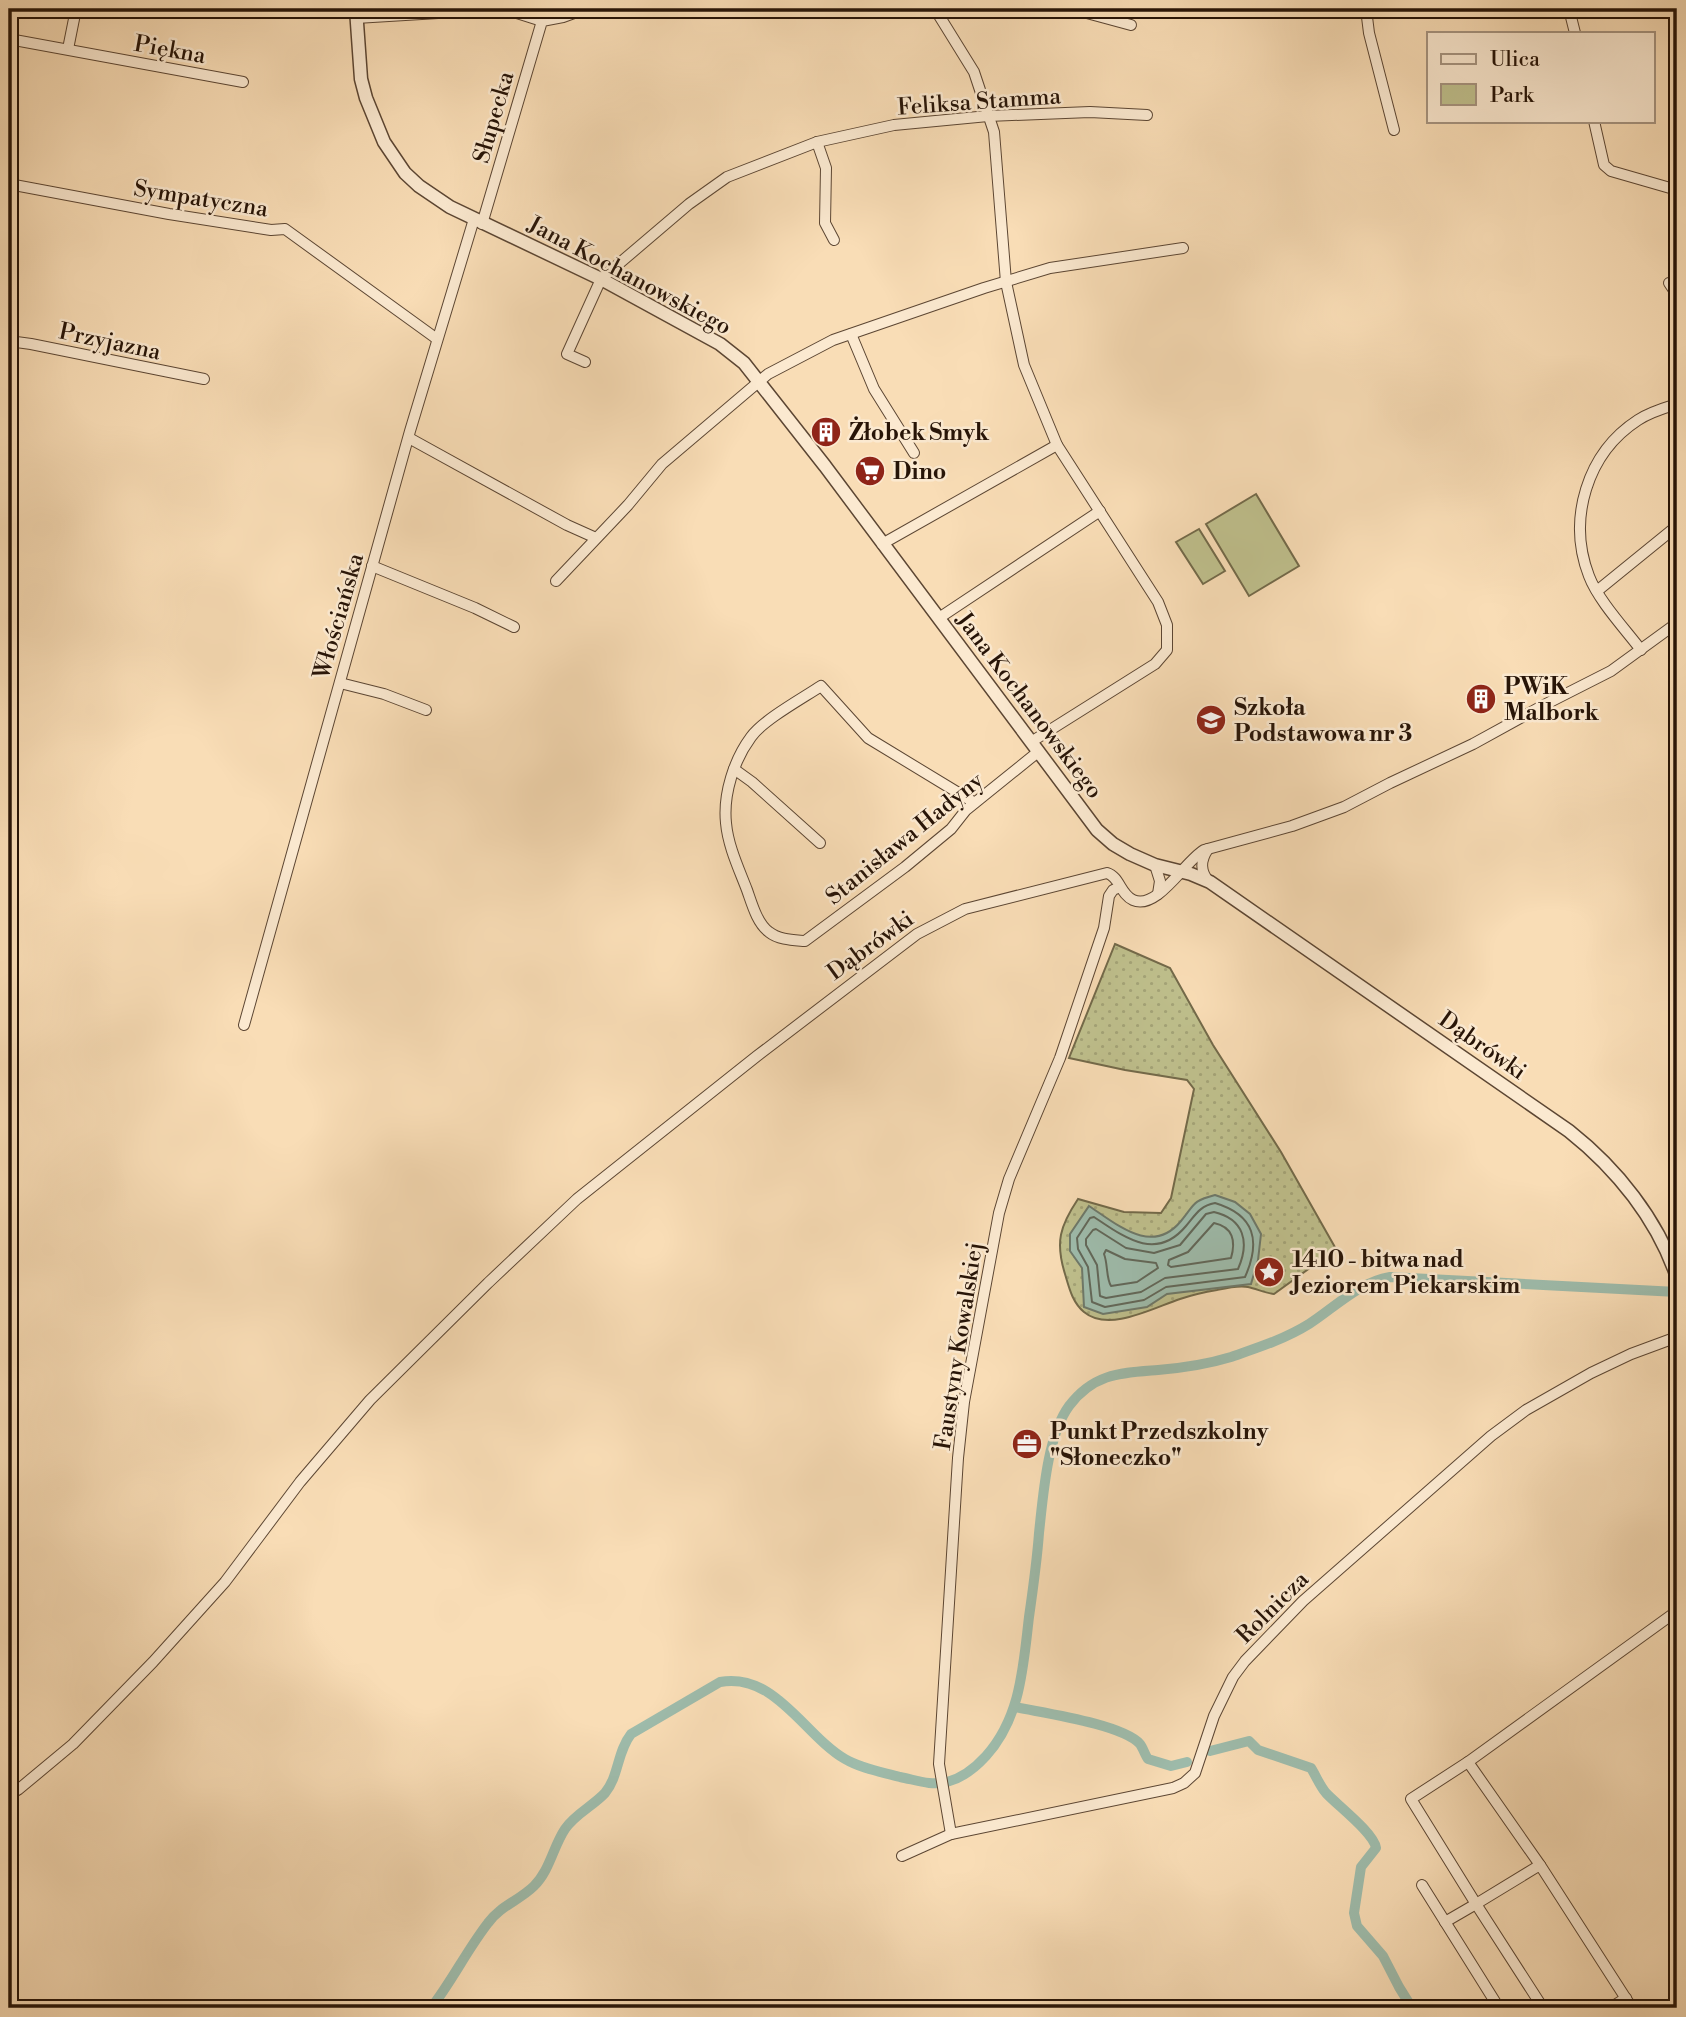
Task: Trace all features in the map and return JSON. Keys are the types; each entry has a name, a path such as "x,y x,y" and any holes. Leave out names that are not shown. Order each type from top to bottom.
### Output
{"street":[{"path":"68,49 76,9"},
{"path":"356,13 504,9 542,21 585,9"},
{"name":"Stanisława Hadyny","path":"734,769 729,784 726,822 731,845 759,918 767,931 777,937 805,941 857,904 951,829 966,810 1035,747 1108,693 1155,664 1167,650 1167,625 1158,602 1057,445 1024,365 1006,282 994,132 974,72 935,9"},
{"path":"1072,9 1130,25"},
{"path":"1366,9 1369,33 1394,130"},
{"path":"1544,9 1553,9"},
{"path":"1569,9 1575,32"},
{"name":"Jana Kochanowskiego","path":"356,13 361,79 366,98 384,142 405,173 434,197 478,221 601,279 720,344 744,363 825,466 1091,822 1113,844 1155,865"},
{"name":"Słupecka","path":"478,221 542,21"},
{"name":"Piękna","path":"9,39 243,82"},
{"name":"Feliksa Stamma","path":"585,362 567,354 601,279 689,204 727,177 817,142 894,125 988,116 1090,112 1147,115"},
{"path":"1594,122 1604,165 1611,171 1677,190"},
{"path":"817,142 826,169 825,223 834,240"},
{"name":"Sympatyczna","path":"9,184 169,214 271,230 285,229 437,339"},
{"name":"Włościańska","path":"244,1025 437,339 478,221"},
{"path":"556,581 628,505 662,464 758,381 834,340 1050,268 1183,248"},
{"path":"1669,283 1677,295"},
{"path":"850,334 874,389 914,453"},
{"name":"Przyjazna","path":"9,341 204,379"},
{"path":"1641,650 1589,576 1582,552 1580,529 1585,490 1592,471 1612,443 1638,419 1677,404"},
{"path":"409,438 567,525 596,538"},
{"path":"882,544 1057,445"},
{"path":"939,618 1100,511"},
{"path":"1597,591 1677,526"},
{"path":"372,566 514,627"},
{"path":"1120,887 1129,898 1137,902 1151,900 1193,858 1209,849 1292,826 1344,807 1438,762 1611,671 1677,623"},
{"path":"340,682 384,694 426,710"},
{"path":"820,843 734,769 752,735 821,686 867,738 975,803"},
{"path":"1209,849 1204,855 1201,867 1210,883"},
{"path":"1155,865 1160,881 1158,894"},
{"name":"Dąbrówki","path":"1155,865 1182,871 1210,883 1534,1105 1586,1145 1626,1186 1645,1212 1664,1243 1677,1277"},
{"name":"Dąbrówki","path":"9,1795 73,1744 153,1662 225,1582 300,1482 370,1400 576,1199 917,934 965,909 1103,874 1114,875 1120,887"},
{"name":"Faustyny Kowalskiej","path":"951,1835 940,1775 958,1458 964,1402 999,1213 1009,1179 1060,1058 1104,928 1109,896 1113,890 1120,887"},
{"name":"Rolnicza","path":"902,1856 951,1835 1173,1788 1184,1783 1195,1773 1214,1716 1233,1677 1303,1601 1491,1436 1526,1410 1591,1373 1677,1337"},
{"path":"1543,2008 1410,1799 1468,1762 1677,1611"},
{"path":"1468,1762 1540,1865 1632,2008"},
{"path":"1445,1922 1540,1865"},
{"path":"1422,1885 1499,2008"},
{"path":"1609,2008 1626,1998"}],"green space":[{"path":"1256,494 1299,566 1249,596 1206,524"},
{"path":"1199,529 1225,571 1203,584 1176,542"},
{"path":"1115,944 1170,968 1213,1045 1281,1152 1336,1249 1274,1294 1248,1287 1232,1287 1189,1296 1132,1316 1106,1320 1094,1318 1084,1312 1072,1294 1062,1263 1060,1243 1063,1226 1072,1209 1078,1199 1124,1212 1161,1213 1171,1198 1194,1089 1187,1080 1069,1058"}],"water":[{"path":"1215,1195 1235,1202 1250,1214 1261,1234 1258,1260 1251,1284 1167,1294 1147,1307 1103,1314 1084,1307 1082,1268 1070,1251 1070,1234 1089,1206 1123,1228 1147,1237 1170,1231 1198,1201"}],"waterway":[{"path":"431,2008 488,1923 498,1912 534,1886 544,1873 565,1829 605,1793 631,1734 720,1682 739,1681 757,1686 788,1708 830,1748 845,1759 865,1768 935,1783 958,1778 978,1764 998,1741 1007,1725 1018,1691 1035,1575 1044,1485 1056,1433 1069,1406 1078,1395 1098,1381 1120,1374 1204,1364 1251,1350 1281,1339 1318,1318 1357,1290 1390,1277 1677,1292"},
{"path":"1015,1707 1081,1720 1117,1731 1140,1744 1148,1759 1171,1766 1187,1762"},
{"path":"1210,1751 1249,1741 1258,1750 1311,1768 1326,1793 1369,1835 1376,1848 1361,1867 1354,1913 1357,1926 1383,1956 1412,2008"}],"place":[{"name":"Żłobek Smyk","path":"826,432"},
{"name":"Dino","path":"870,471"},
{"name":"PWiK Malbork","path":"1481,699"},
{"name":"Szkoła Podstawowa nr 3","path":"1211,720"},
{"name":"1410 - bitwa nad Jeziorem Piekarskim","path":"1269,1272"},
{"name":"Punkt Przedszkolny \"Słoneczko\"","path":"1027,1444"}]}
